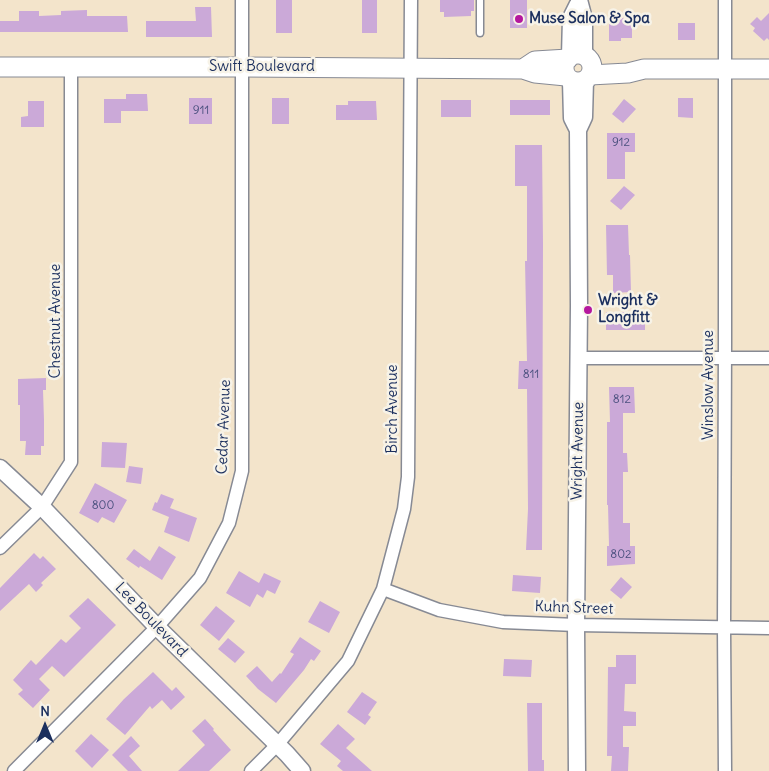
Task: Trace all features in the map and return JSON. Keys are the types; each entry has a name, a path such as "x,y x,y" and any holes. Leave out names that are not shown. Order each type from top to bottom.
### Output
{"main road":[{"name":"Swift Boulevard","path":"0,67 523,69 535,73 632,62 644,69 769,69"}],"street":[{"name":"Cedar Avenue","path":"14,771 158,627 200,578 228,524 242,471 242,0"},
{"name":"Birch Avenue","path":"251,771 277,745 348,661 383,589 404,509 408,477 411,0"},
{"name":"Winslow Avenue","path":"724,771 725,0"},
{"name":"Wright Avenue","path":"578,771 576,625 579,358 578,130 572,118 578,68 571,18 579,1"},
{"name":"Chestnut Avenue","path":"0,548 42,507 71,462 71,67"},
{"path":"579,358 769,358"},
{"name":"Lee Boulevard","path":"0,468 42,507 158,627 302,771"},
{"name":"Kuhn Street","path":"383,589 439,610 503,622 769,628"}],"lane":[{"path":"480,0 480,33"}],"building":[{"path":"276,0 292,0 292,33 276,33"},
{"path":"362,0 377,0 377,33 362,33"},
{"path":"440,0 474,0 474,11 471,11 471,16 444,17 444,12 440,12"},
{"path":"510,0 527,0 527,28 510,28"},
{"path":"195,7 211,7 212,37 146,37 146,21 196,21"},
{"path":"87,10 87,16 127,16 128,32 0,32 0,21 19,21 19,11 39,11 39,16 61,15 61,11"},
{"path":"769,13 769,40 767,38 764,41 753,31 755,28 750,24 757,17 761,21"},
{"path":"609,18 632,18 632,38 621,38 621,41 609,41"},
{"path":"678,23 695,23 695,40 678,40"},
{"path":"126,94 147,94 148,111 121,111 121,123 104,123 104,99 126,99"},
{"path":"189,98 212,98 212,124 189,124"},
{"path":"272,98 289,98 289,124 272,124"},
{"path":"678,98 693,98 693,118 678,117"},
{"path":"624,99 636,109 623,123 612,114"},
{"path":"441,100 471,100 471,117 441,117"},
{"path":"510,100 550,100 550,115 510,115"},
{"path":"28,101 44,101 44,127 21,127 21,117 28,116"},
{"path":"348,101 376,101 377,120 336,120 336,105 348,105"},
{"path":"607,133 635,133 635,152 625,152 625,179 607,179"},
{"path":"515,145 542,145 542,550 526,550 528,509 527,389 518,389 519,361 527,361 525,261 527,261 527,186 515,186"},
{"path":"624,186 635,195 621,210 610,201"},
{"path":"606,225 628,225 631,292 613,293 613,275 607,275"},
{"path":"606,312 628,312 628,315 645,315 645,330 606,330"},
{"path":"46,378 46,390 43,390 44,446 41,446 41,455 25,455 26,441 20,441 18,379"},
{"path":"609,387 634,387 635,413 623,413 623,453 627,453 628,472 623,472 623,523 630,523 630,546 635,546 635,564 607,566 607,546 609,546 607,422 610,422"},
{"path":"102,442 127,443 125,468 101,467"},
{"path":"129,466 143,468 141,484 126,482"},
{"path":"95,483 127,500 114,523 102,517 98,523 79,513"},
{"path":"161,494 174,499 170,508 197,518 189,542 164,532 169,517 152,510"},
{"path":"159,546 176,557 162,580 126,559 134,549 150,561"},
{"path":"34,553 40,559 43,556 56,569 41,583 43,585 36,592 29,584 0,611 0,588"},
{"path":"239,571 259,583 264,573 281,581 275,594 267,590 263,598 257,594 250,607 226,593"},
{"path":"513,575 541,577 540,593 512,591"},
{"path":"621,577 632,587 621,599 610,590"},
{"path":"88,598 116,625 64,677 52,666 39,679 50,690 33,708 18,694 23,690 13,680 31,660 36,665 61,639 66,643 81,628 69,616"},
{"path":"320,601 340,612 329,633 308,622"},
{"path":"216,606 235,621 219,641 200,625"},
{"path":"300,637 321,651 314,661 311,659 276,703 258,689 246,676 257,666 272,682 281,674 294,654 290,652"},
{"path":"228,638 245,652 235,663 218,649"},
{"path":"616,655 636,655 636,684 625,684 624,711 636,712 636,726 623,726 623,747 629,747 628,771 611,771 612,756 607,756 608,667 616,667"},
{"path":"504,659 532,660 531,677 503,676"},
{"path":"153,672 172,691 176,687 185,697 171,710 162,700 152,709 150,706 125,735 106,719"},
{"path":"362,692 377,702 368,715 371,717 365,725 347,712"},
{"path":"527,703 542,703 542,760 544,760 544,771 528,771"},
{"path":"205,719 231,750 209,771 178,771 205,745 192,731"},
{"path":"338,724 355,739 346,748 372,771 343,771 337,766 341,761 320,744"},
{"path":"91,734 109,750 92,768 75,751"},
{"path":"131,736 140,746 129,756 142,771 128,771 112,755"}],"place":[{"name":"Muse Salon & Spa","path":"519,19"},
{"name":"Wright & Longfitt","path":"588,310"}]}
